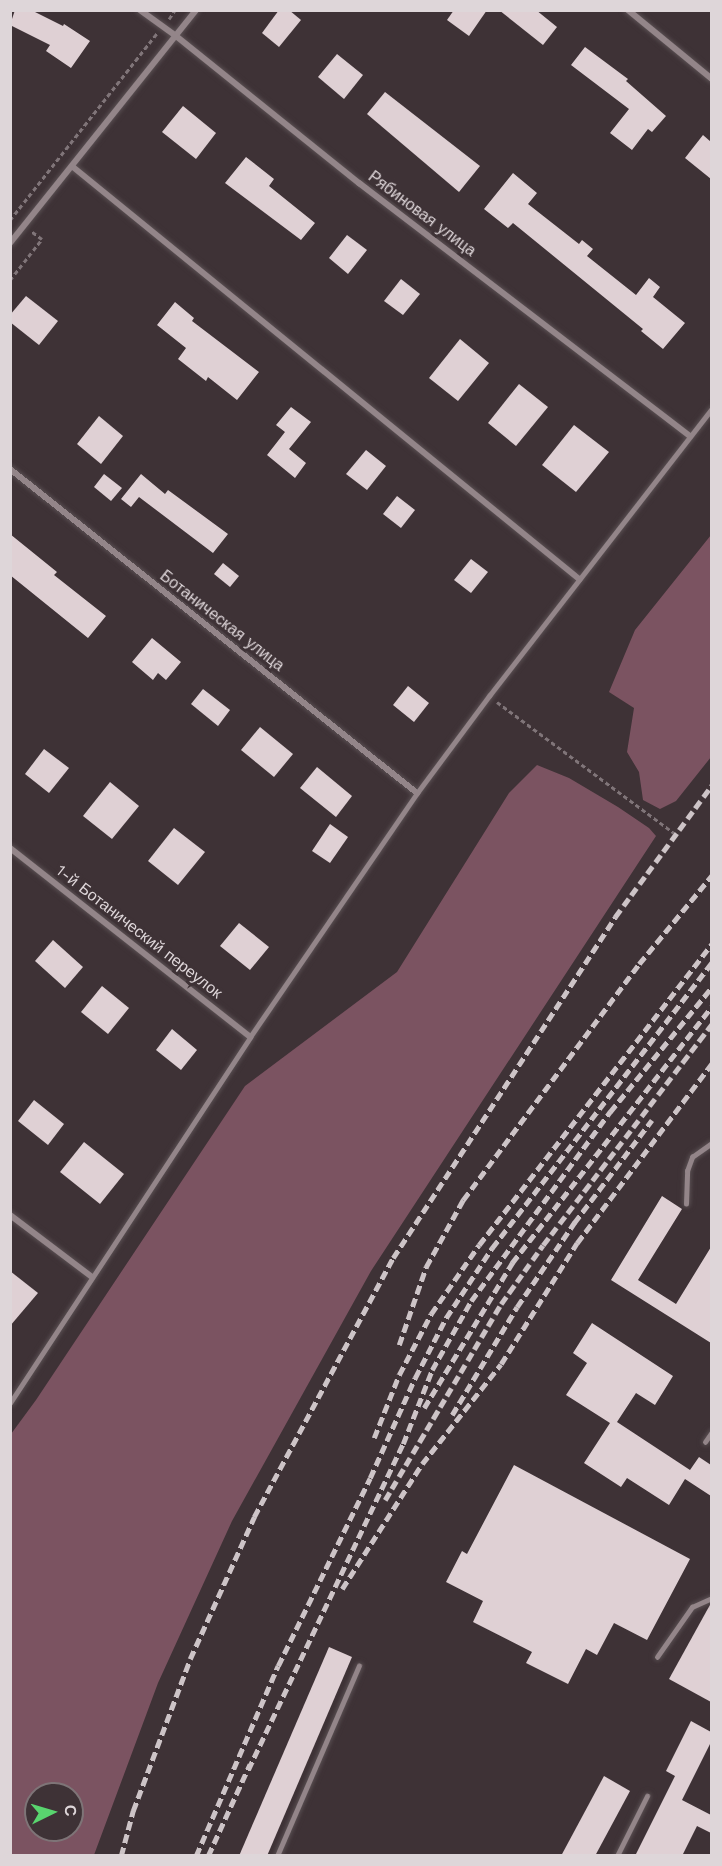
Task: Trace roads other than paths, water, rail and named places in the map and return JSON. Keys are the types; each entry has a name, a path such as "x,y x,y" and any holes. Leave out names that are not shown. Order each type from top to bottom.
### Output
{"street":[{"name":"Рябиновая улица","path":"140,10 176,36 358,183 690,436"},
{"path":"10,243 73,168 196,10"},
{"path":"628,10 711,79"},
{"path":"73,168 579,579"},
{"name":"Ботаническая улица","path":"10,470 417,793"},
{"name":"1-й Ботанический переулок","path":"10,848 250,1037"},
{"path":"10,1215 92,1276"}],"lane":[{"path":"10,1403 250,1037 417,793 711,408"},
{"path":"686,1204 687,1172 692,1157 711,1143"},
{"path":"705,1442 711,1432"},
{"path":"657,1658 692,1607 711,1598"},
{"path":"277,1856 360,1666"},
{"path":"617,1856 647,1796"}],"railway":[{"path":"121,1856 133,1811 190,1659 254,1517 393,1258 615,917 712,785"},
{"path":"399,1345 426,1267 463,1200 639,964 712,875"},
{"path":"374,1438 399,1375 431,1314 479,1245 712,944"},
{"path":"196,1856 278,1666 370,1478 415,1378 446,1318 492,1248 712,962"},
{"path":"248,1770 403,1444 432,1370 471,1301 610,1112 712,987"},
{"path":"424,1408 512,1263 712,1006"},
{"path":"385,1500 501,1304 543,1245 712,1024"},
{"path":"342,1589 422,1464 501,1364 577,1243 712,1063"},
{"path":"452,1415 517,1307 574,1223 652,1120"},
{"path":"208,1856 250,1764"}]}
